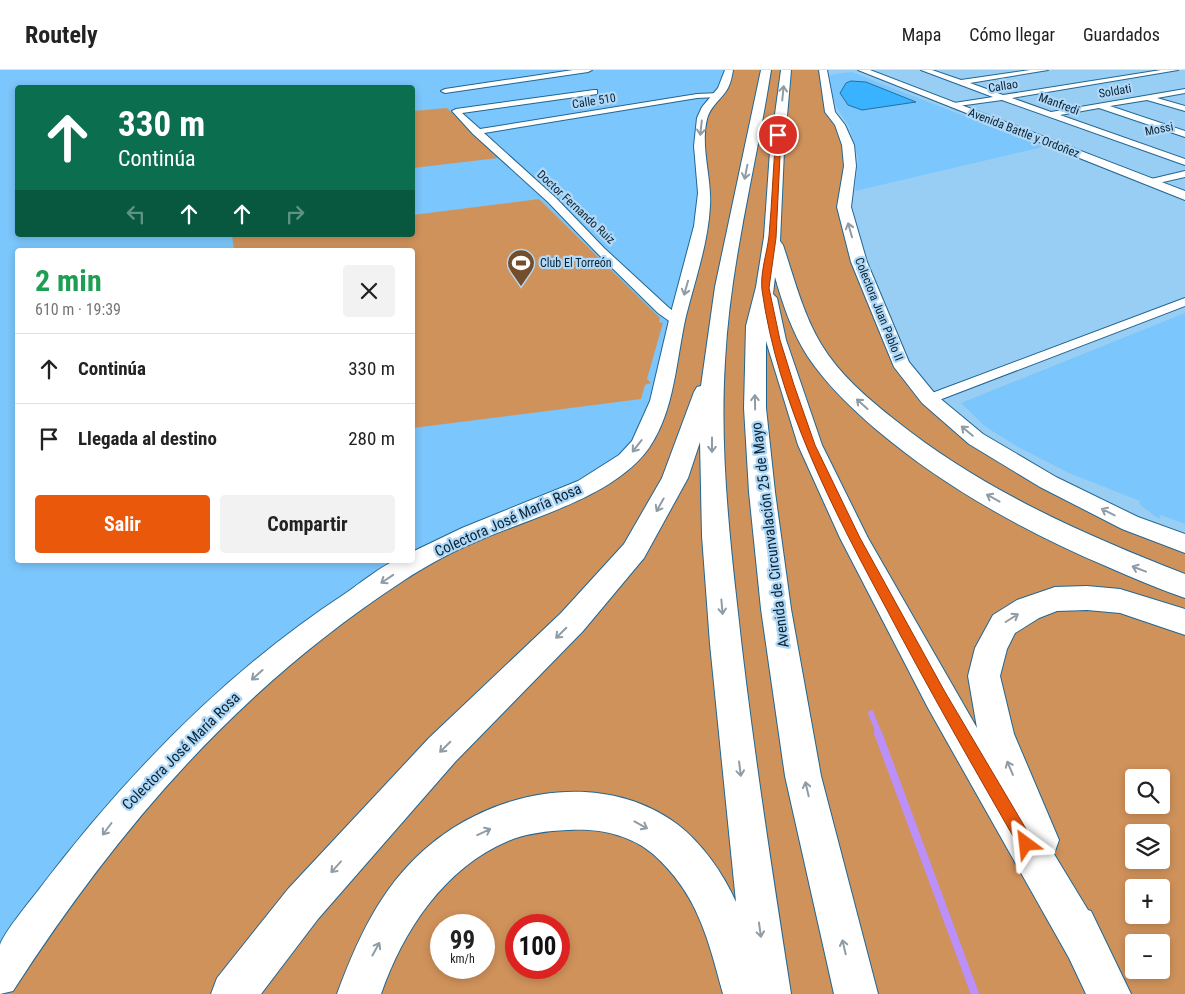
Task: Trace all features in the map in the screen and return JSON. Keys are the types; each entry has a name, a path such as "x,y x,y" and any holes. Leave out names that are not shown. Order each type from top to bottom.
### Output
{"highway":[{"path":"766,70 724,286 714,362 713,494 724,633 748,838 769,994"},
{"name":"Avenida de Circunvalación 25 de Mayo","path":"786,70 777,151 772,238 765,288 756,326 755,408 762,492 776,609 804,776 856,994"},
{"path":"772,238 797,320 819,358 854,397 900,438 966,483 1036,522 1119,561 1185,586"},
{"path":"765,288 776,340 807,436 854,538 940,697 1083,942 1109,994"},
{"path":"233,994 303,904 442,750 572,622 634,551 675,478 714,362"},
{"path":"1083,942 996,734 984,676 991,648 1004,624 1028,609 1055,599 1087,598 1120,601 1185,622"},
{"path":"359,994 368,963 399,907 434,867 474,836 514,818 562,809 591,810 628,818 664,838 694,870 723,920 745,994"}],"main road":[{"name":"Colectora José María Rosa","path":"415,563 466,535 579,490 618,467 639,446 660,403 678,320 700,241 704,192 699,145 703,116 716,95 723,88 729,70"},
{"name":"Colectora Juan Pablo II","path":"823,70 830,112 840,125 848,144 850,166 844,207 859,262 900,363 929,399 976,438 1048,482 1130,523 1185,544"},
{"name":"Avenida Battle y Ordoñez","path":"862,70 1185,196"},
{"name":"Colectora José María Rosa","path":"0,978 20,946 118,815 200,729 261,672 326,620 394,574 414,563"}],"street":[{"path":"445,91 588,70"},
{"name":"Manfredi","path":"926,70 1185,162"},
{"path":"960,82 1044,70"},
{"path":"1123,70 1159,80"},
{"name":"Callao","path":"954,106 1174,70"},
{"path":"565,73 602,97"},
{"path":"1176,85 1185,89"},
{"name":"Soldati","path":"1048,114 1185,89"},
{"name":"Doctor Fernando Ruiz","path":"594,92 456,111 476,132 552,200 600,250 663,310 678,320"},
{"name":"Calle 510","path":"476,132 618,108 697,96 716,95"},
{"path":"1146,97 1185,109"},
{"path":"610,103 618,108"},
{"path":"1100,105 1185,135"},
{"name":"Mossi","path":"1138,146 1185,135"},
{"path":"1150,182 1185,174"},
{"path":"929,399 1185,302"}],"shaded area":[{"path":"0,70 729,70 704,192 639,446 0,978"},
{"path":"729,70 823,70 830,112 848,145 844,207 900,363 976,439 1185,544 1185,994 0,994 118,815 326,620 537,506 639,446 700,241 703,116"},
{"path":"852,72 1043,147 855,191 858,158 849,126 837,108 832,95 830,75"},
{"path":"447,108 498,158 415,168 415,111"},
{"name":"Club El Torreón","path":"539,199 660,318 659,322 663,323 647,379 651,383 645,385 641,399 415,428 415,248 234,248 232,237 415,237 415,215"},
{"path":"1185,313 1185,524 1161,515 1159,519 1139,504 1140,501 1069,473 1018,447 986,427 961,403"}],"building":[{"path":"851,81 866,82 916,102 862,110 848,105 840,93 846,83"}],"waterway":[{"path":"871,713 879,734"},
{"path":"878,733 975,994"}],"place":[{"name":"Club El Torreón","path":"521,287"}],"route":[{"path":"778,135 772,238 765,288 776,340 789,385 810,445 854,538 940,697 1026,844"}]}
